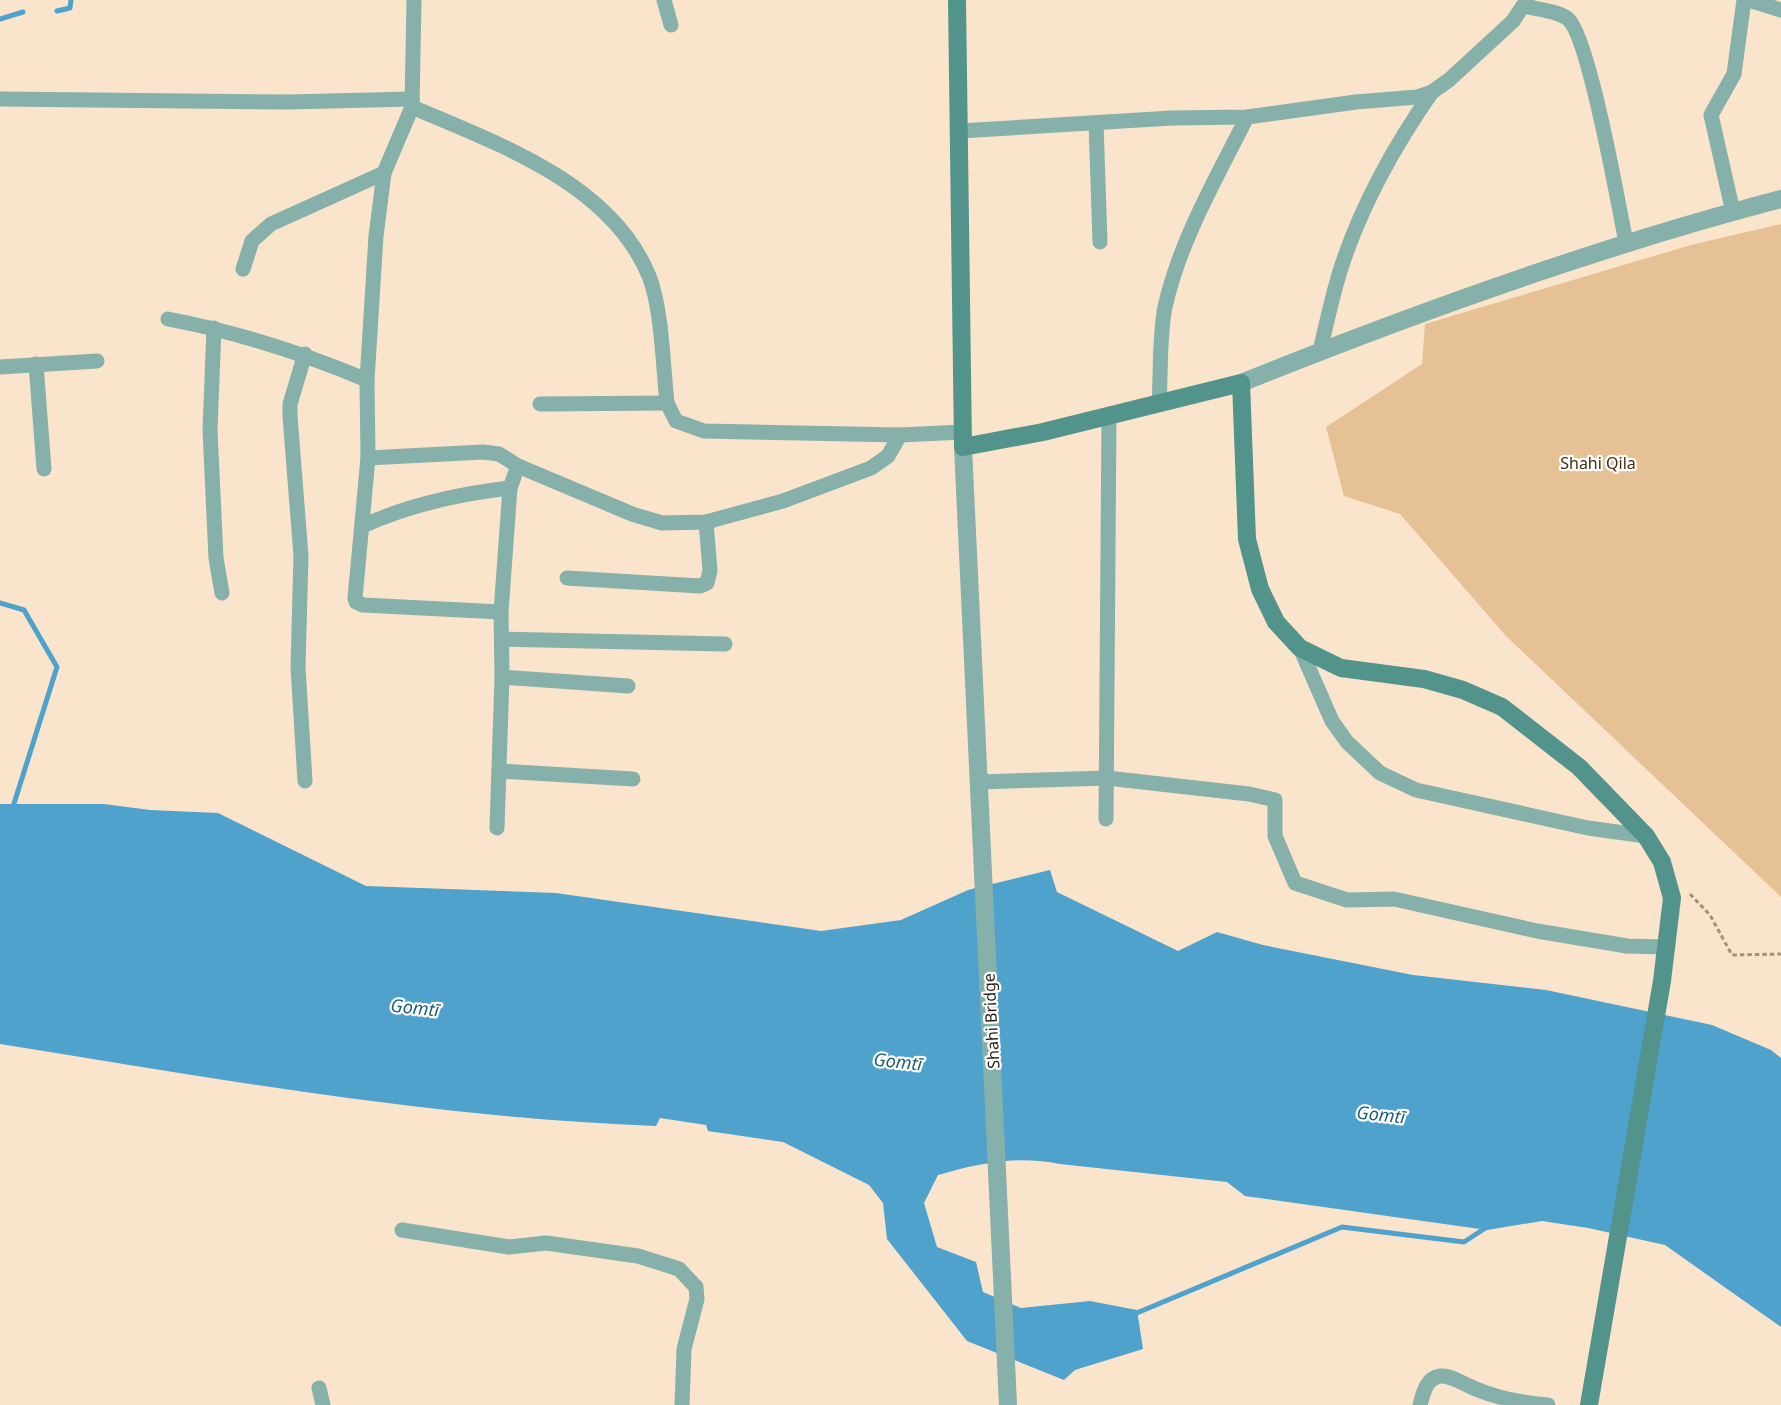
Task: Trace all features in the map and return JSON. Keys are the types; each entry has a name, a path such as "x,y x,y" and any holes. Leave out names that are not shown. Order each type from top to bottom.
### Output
{"main road":[{"path":"957,0 963,439 1109,416 1241,383 1247,539 1260,589 1276,622 1300,648 1341,668 1424,679 1463,690 1502,707 1579,767 1646,836 1662,862 1672,898 1662,981 1589,1405"}],"street":[{"path":"414,0 412,103 384,173 376,236 367,380 368,458 356,602 363,605 501,612"},
{"path":"664,0 671,25"},
{"path":"1733,212 1711,115 1734,74 1747,0 1781,10"},
{"path":"1320,351 1343,262 1378,178 1400,138 1432,92 1513,21 1525,3 1567,18 1577,31 1598,109 1626,243"},
{"path":"960,130 1172,118 1247,117 1356,102 1417,97 1432,92"},
{"path":"0,99 412,103 493,142 557,177 600,207 626,236 650,278 667,403 676,421 704,431 900,435 963,439"},
{"path":"1159,404 1165,310 1176,265 1203,204 1247,117"},
{"path":"1096,123 1100,242"},
{"path":"243,269 252,241 271,224 384,173"},
{"path":"1241,383 1389,324 1626,243 1781,199"},
{"path":"168,319 214,328 304,354 367,380"},
{"path":"214,328 210,430 216,558 222,593"},
{"path":"304,354 290,404 290,416 301,556 298,668 305,782"},
{"path":"0,367 97,361"},
{"path":"36,364 44,469"},
{"path":"540,404 667,403"},
{"path":"1106,819 1109,416"},
{"path":"368,458 483,452 499,454 518,466 632,514 662,523 706,522 783,501 871,468 888,456 900,435"},
{"name":"Shahi Bridge","path":"963,439 1008,1405"},
{"path":"497,828 502,677 501,612 510,488 518,466"},
{"path":"363,526 396,510 468,493 510,488"},
{"path":"567,578 700,586 707,583 710,571 706,522"},
{"path":"502,639 725,644"},
{"path":"1300,648 1332,721 1347,742 1380,773 1416,790 1588,828 1646,836"},
{"path":"502,677 628,686"},
{"path":"499,771 633,779"},
{"path":"979,782 1107,778 1249,794 1275,800 1275,836 1295,883 1347,900 1394,899 1536,931 1627,946 1666,947"},
{"path":"402,1230 509,1247 541,1243 569,1246 638,1256 679,1269 696,1287 697,1299 684,1349 682,1405"},
{"path":"1420,1405 1424,1391 1431,1380 1440,1376 1450,1377 1486,1395 1548,1405"},
{"path":"319,1388 323,1405"}],"path":[{"path":"1669,888 1690,894 1700,902 1710,915 1732,955 1781,954"}],"green space":[{"name":"Shahi Qila","path":"1781,224 1781,897 1506,636 1400,514 1344,496 1326,427 1422,364 1425,324 1691,245"}],"water":[{"name":"Gomtī","path":"0,804 104,804 150,810 218,813 366,886 556,893 821,931 901,920 968,890 1050,870 1057,892 1178,951 1217,932 1263,945 1413,975 1546,990 1712,1025 1771,1050 1781,1058 1781,1327 1665,1245 1588,1228 1542,1221 1487,1230 1245,1196 1227,1182 1044,1161 1014,1160 968,1167 938,1175 924,1203 937,1247 976,1262 983,1292 1021,1308 1090,1301 1137,1310 1143,1349 1075,1370 1064,1380 967,1341 887,1239 883,1203 869,1185 783,1142 708,1131 706,1125 660,1118 656,1126 574,1122 409,1106 245,1083 0,1044"}],"waterway":[{"path":"57,11 70,8 71,0"},
{"path":"0,19 23,12"},
{"path":"0,603 24,610 57,667 12,810"},
{"path":"1132,1315 1342,1227 1464,1242 1487,1227"}]}
